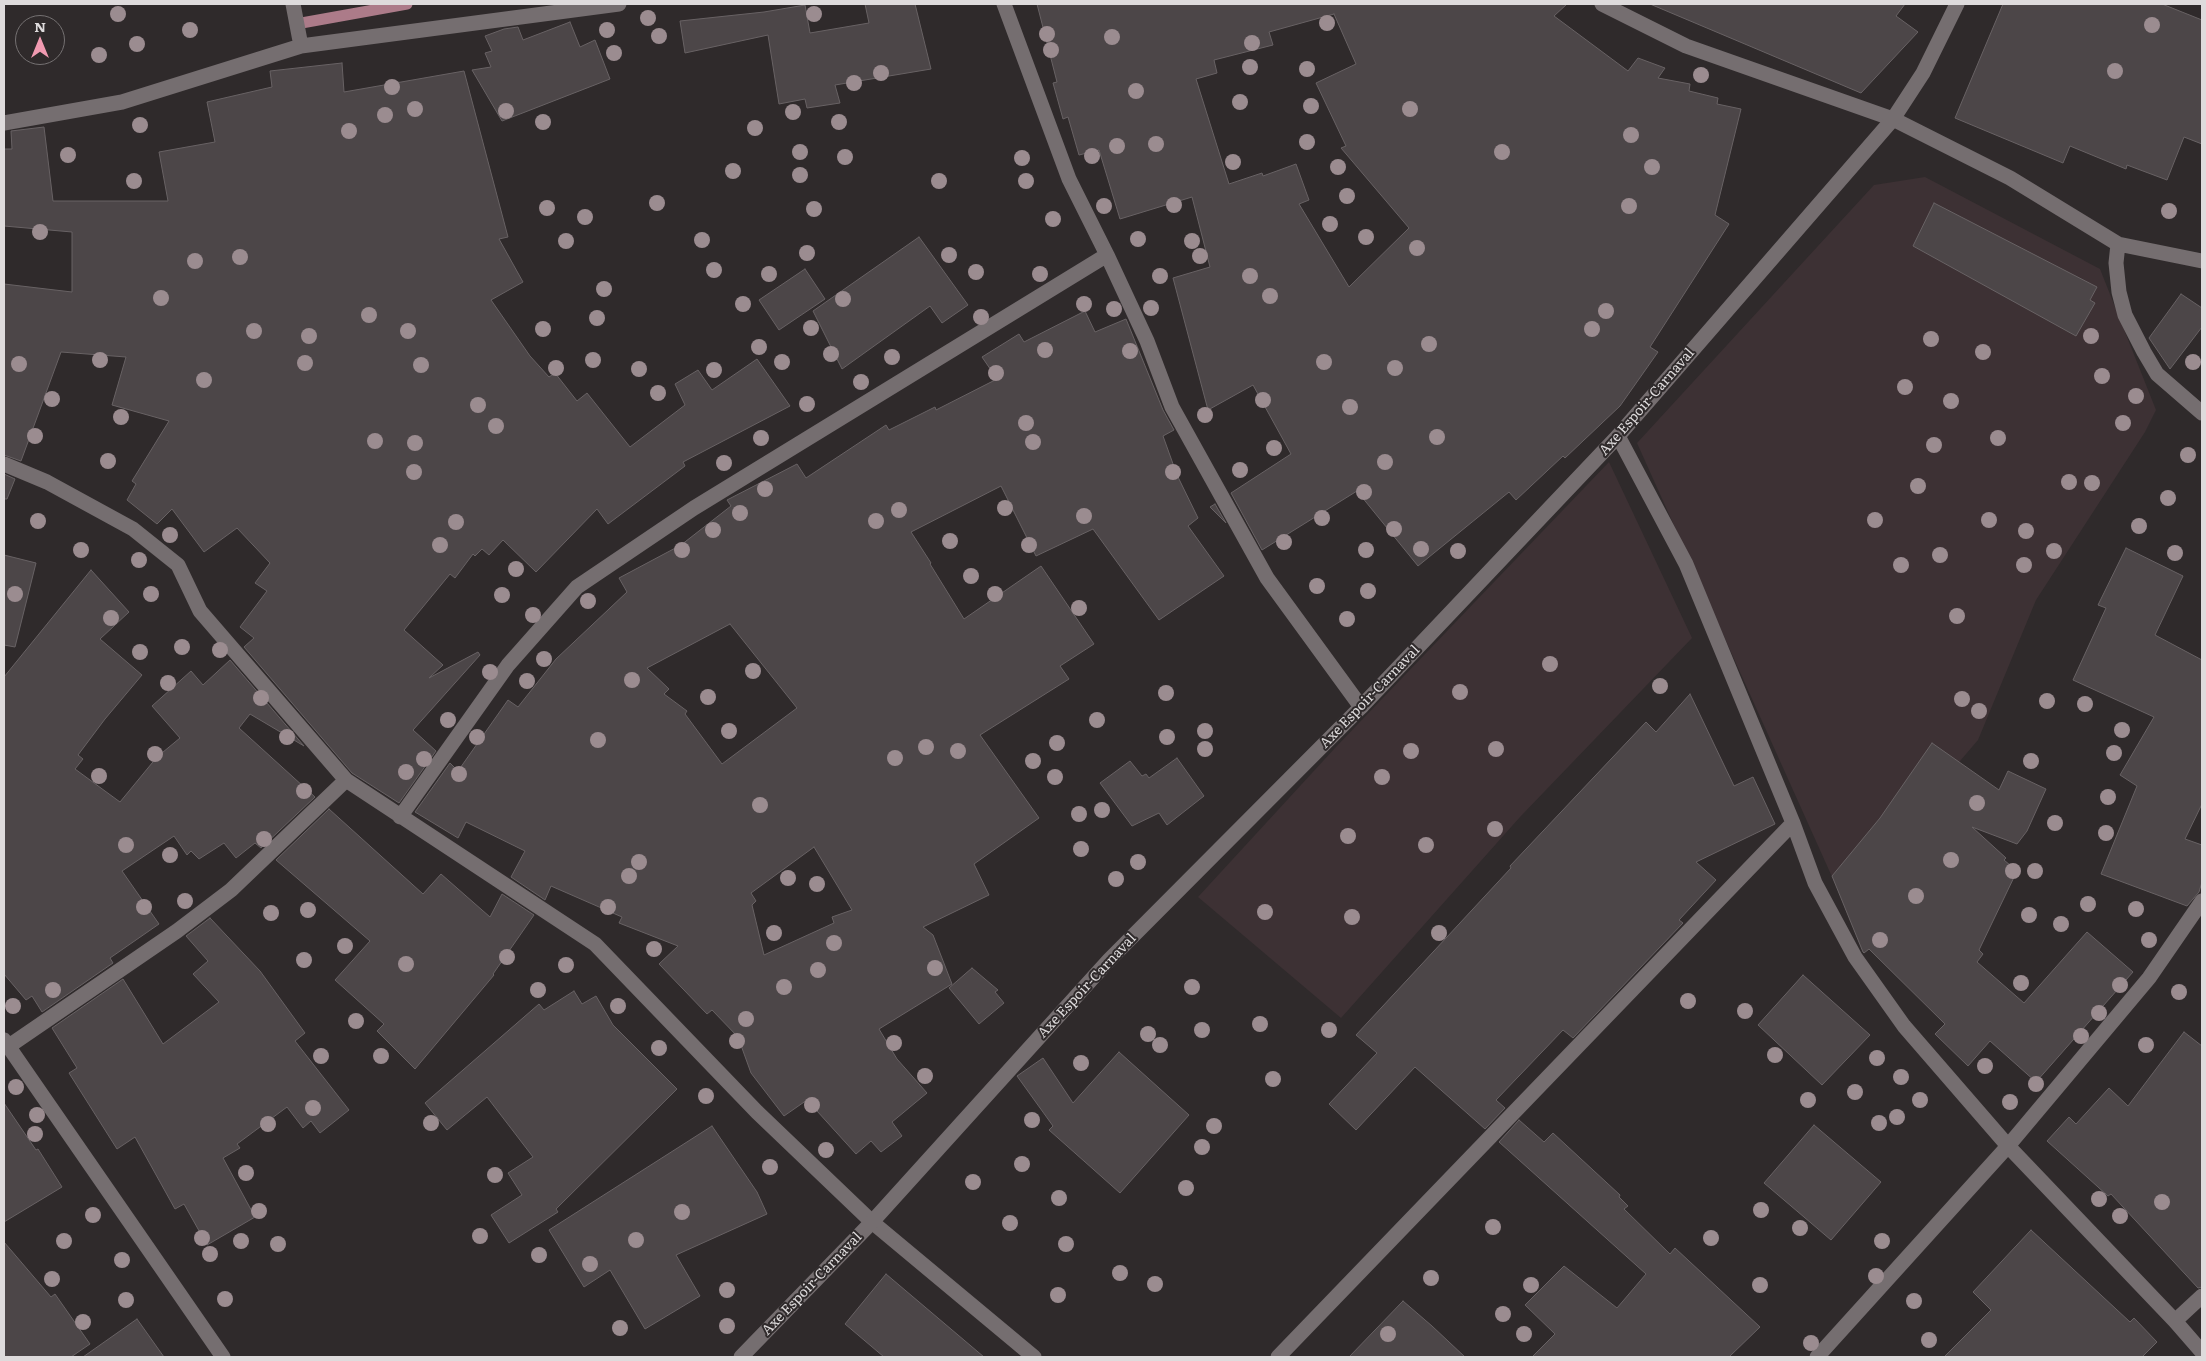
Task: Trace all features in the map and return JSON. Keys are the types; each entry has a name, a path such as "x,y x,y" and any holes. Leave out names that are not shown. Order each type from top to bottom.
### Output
{"street":[{"path":"292,4 301,46"},
{"path":"4,123 122,102 301,46 593,5 619,4"},
{"path":"1004,4 1069,179 1107,254 1147,341 1172,407 1262,570 1362,708"},
{"path":"1602,4 1686,46 1893,119 2010,178 2118,244 2202,261"},
{"name":"Axe Espoir-Carnaval","path":"741,1357 872,1222 1109,960 1362,708 1618,436 1893,119 1922,73 1958,4"},
{"path":"2118,244 2116,263 2119,292 2125,315 2157,374 2202,413"},
{"path":"400,817 508,665 577,587 694,508 1107,254"},
{"path":"1618,436 1686,564 1793,823 1815,883 1855,957 1904,1026 2008,1146 2175,1321 2202,1352"},
{"path":"4,464 47,482 133,529 178,564 200,611 346,780 595,944 757,1112 872,1222 1034,1357"},
{"path":"223,1357 7,1043 176,931 231,890 346,780"},
{"path":"1278,1357 1793,823"},
{"path":"1817,1357 2008,1146 2149,978 2202,901"},
{"path":"2175,1321 2202,1296"}],"shaded area":[{"path":"1925,177 2100,269 2156,410 2145,432 2036,600 1978,740 1842,899 1637,443 1874,185"},
{"path":"1609,462 1692,638 1520,817 1341,1018 1198,897 1335,748"}],"building":[{"path":"865,4 915,4 931,69 835,85 840,103 807,108 805,99 779,104 768,35 685,53 680,21 764,12 805,5 810,33 869,23"},
{"path":"1037,4 1567,4 1554,16 1628,71 1638,58 1665,68 1658,78 1690,84 1689,91 1718,98 1717,104 1741,109 1715,215 1729,224 1650,347 1658,352 1620,406 1565,458 1563,456 1516,500 1509,492 1418,566 1357,491 1262,550 1231,493 1291,454 1253,385 1208,410 1173,278 1210,267 1192,197 1120,219 1099,150 1079,155 1068,117 1063,119 1053,83 1057,82","holes":["1334,14 1356,64 1316,83 1346,146 1341,148 1409,228 1349,287 1299,204 1309,200 1296,164 1263,176 1262,173 1229,184 1196,79 1217,73 1214,60 1273,45 1269,32"]},
{"path":"1650,4 1905,4 1896,16 1918,32 1861,93"},
{"path":"2003,4 2162,4 2202,20 2202,144 2184,137 2167,180 2127,165 2126,169 2070,146 2063,163 1955,118"},
{"path":"570,22 580,47 595,40 610,79 502,121 472,70 491,67 485,53 492,51 485,36 504,29 518,27 523,40"},
{"path":"342,63 344,92 464,71 508,237 499,239 523,282 491,300 530,356 549,377 555,373 577,401 587,393 630,447 685,405 675,384 698,370 712,390 757,359 790,406 683,462 685,466 608,524 597,509 536,572 503,540 489,555 482,549 475,556 473,554 455,578 450,574 404,630 443,665 429,678 478,652 480,655 413,730 436,751 399,803 352,773 244,647 254,638 240,627 267,591 255,583 270,563 237,528 204,552 172,509 157,524 127,500 136,484 132,481 169,421 112,405 126,357 61,352 21,461 4,455 4,284 72,292 72,232 4,226 4,149 12,149 11,131 44,127 53,201 168,201 159,152 215,142 207,102 272,87 270,71"},
{"path":"1934,203 2097,287 2090,300 2095,303 2076,336 1913,246"},
{"path":"919,237 968,305 942,323 930,306 842,369 813,311"},
{"path":"805,269 825,299 779,330 759,300"},
{"path":"2181,294 2202,308 2202,327 2170,369 2149,338"},
{"path":"1085,311 1095,332 1126,319 1163,410 1174,430 1163,436 1177,475 1198,518 1188,526 1224,576 1159,620 1093,529 1036,556 1001,486 911,532 964,619 1041,566 1094,644 1060,666 1069,679 980,735 1039,818 974,864 989,895 923,927 933,935 952,984 879,1029 897,1059 927,1093 892,1122 902,1136 881,1152 871,1141 856,1154 807,1100 784,1116 751,1073 738,1037 712,1010 707,1014 659,964 678,946 619,923 622,917 551,886 545,900 511,877 525,851 466,822 458,838 415,812 450,763 458,771 508,700 518,707 556,659 627,592 619,578 681,545 731,506 727,500 797,464 806,478 886,425 889,430 935,407 936,410 997,379 982,357 1019,334 1024,342","holes":["730,624 797,708 722,764 685,714 687,711 664,694 669,689 647,668","814,847 852,910 832,917 834,923 764,955 752,905 756,901 751,893"]},
{"path":"4,474 15,479 7,499 4,499"},
{"path":"1215,504 1226,523 1210,507"},
{"path":"2126,548 2183,576 2155,635 2202,660 2202,804 2185,839 2202,845 2202,882 2199,892 2187,906 2101,874 2137,786 2120,775 2154,717 2073,680 2106,608 2098,605"},
{"path":"4,555 36,563 15,647 4,645"},
{"path":"91,570 129,612 100,639 142,675 78,755 83,759 75,769 120,802 157,757 180,738 152,706 191,671 203,685 230,660 304,746 250,714 239,728 315,797 261,848 255,843 236,858 224,843 199,859 191,851 187,855 174,836 122,871 159,924 110,958 113,963 42,1012 32,996 26,1000 4,974 4,677"},
{"path":"1690,694 1734,786 1753,777 1775,824 1696,862 1716,880 1679,920 1683,923 1573,1038 1563,1030 1496,1100 1505,1108 1485,1129 1415,1067 1356,1130 1329,1104 1377,1053 1356,1035 1511,868 1510,866 1646,722 1656,732"},
{"path":"1932,743 1999,790 2008,771 2046,789 2027,831 2017,844 1972,827 2006,858 2004,860 2017,871 1979,950 1983,954 1977,962 2024,1003 2087,932 2133,972 2036,1082 1990,1041 1968,1066 1935,1034 1945,1024 1869,949 1863,952 1832,876 1880,818"},
{"path":"1177,758 1204,796 1167,825 1159,813 1132,826 1100,783 1130,761 1142,776 1146,774 1149,778"},
{"path":"329,809 423,894 441,874 490,917 502,894 534,915 494,975 415,1069 377,1031 384,1024 335,980 370,941 276,860"},
{"path":"210,918 260,971 305,1033 295,1041 349,1110 320,1133 311,1121 303,1128 287,1107 237,1144 240,1148 223,1158 255,1217 207,1245 184,1204 175,1209 135,1137 117,1149 69,1073 77,1068 52,1028 123,979 163,1044 219,1002 193,974 208,961 186,936"},
{"path":"972,968 998,990 995,992 1004,1003 979,1024 949,988"},
{"path":"1803,975 1870,1035 1822,1085 1758,1025"},
{"path":"574,991 582,1004 596,996 613,1025 677,1089 556,1209 558,1212 509,1243 491,1215 522,1195 508,1173 533,1157 487,1097 447,1130 425,1103 539,1004 544,1010"},
{"path":"2184,1032 2202,1046 2202,1287 2198,1288 2111,1194 2108,1196 2047,1141 2069,1117 2076,1124 2109,1088 2128,1106"},
{"path":"1119,1052 1189,1115 1120,1193 1049,1130 1053,1126 1017,1076 1043,1058 1073,1103"},
{"path":"4,1103 36,1150 38,1149 62,1187 4,1222"},
{"path":"1519,1120 1544,1142 1553,1133 1620,1195 1619,1197 1628,1206 1624,1209 1670,1254 1675,1248 1760,1327 1729,1357 1532,1357 1555,1334 1525,1305 1564,1266 1617,1308 1646,1274 1499,1142"},
{"path":"1814,1125 1881,1182 1831,1240 1764,1183"},
{"path":"712,1126 757,1192 767,1214 676,1255 700,1296 645,1329 610,1270 584,1287 549,1230"},
{"path":"2031,1230 2130,1322 2134,1318 2157,1342 2142,1357 1944,1357 1991,1310 1973,1292"},
{"path":"4,1242 51,1297 55,1294 90,1344 71,1357 4,1357"},
{"path":"886,1274 984,1357 884,1357 845,1324"},
{"path":"1403,1301 1432,1326 1465,1357 1349,1357"},
{"path":"137,1319 164,1357 83,1357"}],"waterway":[{"path":"296,24 407,4"}]}
